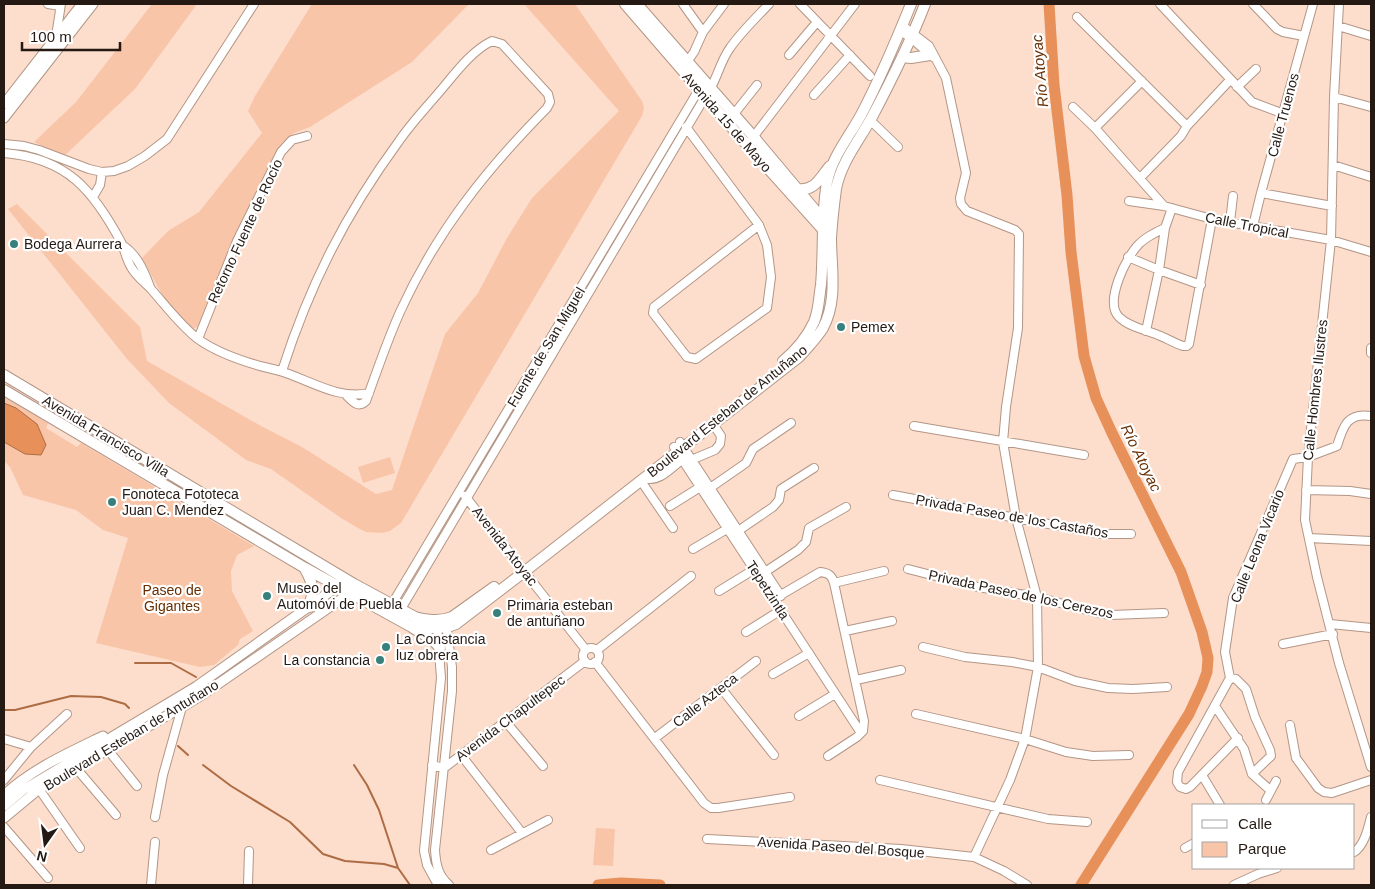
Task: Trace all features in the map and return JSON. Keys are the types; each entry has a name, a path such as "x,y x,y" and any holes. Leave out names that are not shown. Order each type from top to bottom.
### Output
{"main road":[{"name":"Avenida 15 de Mayo","path":"625,4 685,66"},
{"name":"Avenida 15 de Mayo","path":"636,4 705,89 747,145 827,229"},
{"name":"Boulevard Esteban de Antuñano","path":"442,624 456,624 522,570 680,450 792,353 808,333 814,322 819,303 827,229 827,182 833,162 861,115 911,4"},
{"name":"Boulevard Esteban de Antuñano","path":"522,570 643,479 799,357 823,328 831,304 834,275 827,229 836,188 843,166 870,120 902,57 925,4"},
{"path":"902,57 933,58"},
{"name":"Avenida 15 de Mayo","path":"705,89 734,114 798,189 827,229"},
{"path":"798,189 811,189 833,162"},
{"name":"Avenida Francisco Villa","path":"4,376 343,576 352,588 410,626 442,624"},
{"name":"Avenida Francisco Villa","path":"4,390 338,586 352,588 397,607 414,617 442,624"},
{"path":"305,568 312,582 313,594 308,607"},
{"path":"410,626 433,640 440,648"}],"street":[{"path":"48,4 61,5 56,36"},
{"path":"4,104 82,4"},
{"path":"4,118 93,4"},
{"path":"4,144 24,146 38,150 88,170 114,171 128,166 167,140 254,4"},
{"path":"683,4 703,32"},
{"path":"685,66 703,32 724,4"},
{"path":"705,89 716,75 729,49 769,4"},
{"path":"800,4 870,76"},
{"path":"747,145 855,4"},
{"path":"1160,4 1252,102 1284,114"},
{"path":"1253,4 1277,29 1304,36"},
{"name":"Calle Truenos","path":"1253,226 1260,193 1314,4"},
{"name":"Calle Hombres Ilustres","path":"1339,4 1334,97 1331,240 1308,457 1305,520 1317,576 1371,767"},
{"path":"1077,17 1187,126"},
{"path":"790,55 818,22"},
{"path":"1338,26 1371,36"},
{"path":"901,28 912,35 933,58 946,78 966,174 960,198 961,204 967,211 1015,230 1018,234 1018,328 1006,407 1003,442 1016,518 1037,597 1038,667 1025,739 998,807 974,857"},
{"path":"4,153 22,155 53,166 74,179 93,197 122,246 129,250 138,261 151,290 166,308 198,339 240,360 282,372 346,395 358,405 362,405 366,401 400,312 444,230 475,188 510,146 547,108 550,102 548,94 502,44 492,41 482,46 451,79 400,139 360,197 318,274 295,332 282,372"},
{"path":"814,95 850,55"},
{"path":"1237,87 1256,69"},
{"path":"1140,178 1181,136 1187,126 1230,80"},
{"path":"1095,128 1142,82"},
{"path":"734,114 757,85"},
{"name":"Fuente de San Miguel","path":"397,607 461,490 682,118 705,89"},
{"name":"Fuente de San Miguel","path":"397,607 467,498 687,129 705,89"},
{"path":"1334,97 1371,107"},
{"path":"1074,107 1164,206"},
{"path":"682,118 687,129 759,225 766,245 771,277 767,308 696,359 687,357 653,314 652,310 759,225"},
{"path":"870,120 898,147"},
{"name":"Retorno Fuente de Rocío","path":"198,339 237,241 281,152 292,140 307,136"},
{"path":"1333,165 1371,177"},
{"path":"93,197 100,185 102,172"},
{"path":"1260,193 1332,206"},
{"path":"1230,222 1233,196"},
{"name":"Calle Tropical","path":"1129,201 1164,206 1212,219 1331,240 1371,252"},
{"path":"1146,331 1159,270 1165,228 1172,208"},
{"path":"1165,228 1148,236 1138,244 1128,257 1118,280 1114,305 1115,312 1121,319 1146,331 1187,346 1189,344 1201,285 1212,219"},
{"path":"1128,257 1201,285"},
{"path":"1371,348 1371,353"},
{"path":"1308,457 1337,446 1344,425 1352,418 1371,416"},
{"path":"691,460 715,450 720,444 721,436 713,424"},
{"path":"670,506 746,463 752,449 791,424"},
{"path":"914,426 1084,456"},
{"name":"Tepetzintla","path":"680,450 691,460 760,569 777,598 781,610 861,733"},
{"name":"Tepetzintla","path":"680,450 706,486"},
{"name":"Calle Leona Vicario","path":"1230,678 1225,652 1233,598 1293,459 1308,457"},
{"path":"693,549 773,507 779,500 781,489 814,468"},
{"path":"643,479 673,528"},
{"name":"Avenida Atoyac","path":"461,490 586,650"},
{"path":"1306,490 1350,491 1371,494"},
{"name":"Privada Paseo de los Castaños","path":"893,495 1102,534 1131,534"},
{"path":"719,591 798,550 806,542 809,528 846,507"},
{"path":"1309,538 1371,541"},
{"name":"Privada Paseo de los Cerezos","path":"908,569 978,588 1037,597 1098,613 1111,615 1164,613"},
{"path":"834,583 884,571"},
{"path":"777,598 820,572 826,572 832,577 864,721 861,733 828,756"},
{"name":"Boulevard Esteban de Antuñano","path":"4,806 23,790 197,686 338,586 343,576"},
{"path":"597,650 691,576"},
{"name":"Boulevard Esteban de Antuñano","path":"4,818 39,789 205,692 352,588"},
{"path":"746,632 781,610"},
{"path":"845,631 892,621"},
{"path":"438,885 429,870 424,852 441,678 440,648 442,624"},
{"path":"442,624 452,667 452,691 435,857 438,870 449,885"},
{"path":"1330,624 1371,628"},
{"path":"1283,644 1333,634"},
{"path":"923,647 965,657 1038,667 1076,681 1108,688 1133,690 1167,687"},
{"path":"596,662 592,664 585,661 583,657 586,650 591,648 597,650"},
{"path":"596,662 599,654 597,650"},
{"path":"773,674 809,653"},
{"name":"Avenida Chapultepec","path":"432,765 444,768 585,661"},
{"name":"Calle Azteca","path":"655,738 756,661"},
{"path":"596,662 704,803 711,808 790,797"},
{"path":"856,680 901,670"},
{"path":"1238,738 1186,789 1180,787 1177,782 1178,772 1230,678 1236,679 1246,689 1255,717 1270,750 1271,756 1252,774"},
{"path":"721,688 774,755"},
{"path":"799,716 835,694"},
{"path":"1215,706 1244,748 1252,774 1270,790"},
{"path":"155,817 182,707"},
{"path":"4,780 32,747 67,714"},
{"path":"916,714 1025,739 1066,752 1093,756 1130,755"},
{"path":"506,722 543,766"},
{"path":"1290,725 1296,758 1318,788 1332,794 1371,780"},
{"path":"4,795 14,785 59,756 104,736 118,734"},
{"path":"4,738 32,747"},
{"path":"108,750 137,786"},
{"path":"462,755 522,833"},
{"path":"76,768 116,815"},
{"path":"1202,775 1219,804"},
{"path":"880,780 1048,819 1087,822"},
{"path":"1266,800 1276,781"},
{"path":"39,789 80,848"},
{"path":"1355,851 1364,839 1371,818"},
{"path":"490,850 548,820"},
{"path":"4,827 48,878"},
{"name":"Avenida Paseo del Bosque","path":"708,839 901,850 974,857 1027,885"},
{"path":"151,885 154,842"},
{"path":"1185,848 1192,844"},
{"path":"248,885 249,851"},
{"path":"1234,885 1256,871 1270,869"}],"green space":[{"path":"152,4 197,4 135,89 64,156 34,142 76,102"},
{"path":"312,4 469,4 412,62 310,127 294,133 282,143 232,245 201,325 195,328 190,327 164,298 142,258 168,231 199,212 262,133 248,111 255,96"},
{"path":"524,4 575,4 642,101 644,108 642,116 401,523 390,531 382,533 366,532 358,528 271,469 246,460 169,403 127,359 8,209 17,204 140,327 147,361 261,426 302,447 376,494 392,490 445,334 478,293 507,238 532,198 619,111"},
{"name":"Paseo de Gigantes","path":"4,395 48,423 46,428 77,447 81,443 254,546 237,555 231,571 232,591 253,631 240,639 238,645 214,665 200,667 96,643 128,538 103,530 76,510 23,495 10,467 4,461"},
{"path":"390,457 395,473 363,483 358,467"},
{"path":"596,828 615,829 613,866 593,865"}],"shaded area":[{"path":"4,403 16,408 37,424 46,445 41,455 25,454 4,442"}],"waterway":[{"name":"Río Atoyac","path":"1049,4 1054,85 1084,356 1096,398 1181,572 1202,632 1208,658 1207,672 1189,714 1081,885"},
{"path":"135,663 171,663 196,677"},
{"path":"4,710 15,710 71,696 101,697 125,704 129,708"},
{"path":"178,746 188,755"},
{"path":"203,765 231,786 290,822 323,854 345,861 384,864 398,868 410,885"},
{"path":"354,765 367,785 379,810 398,868"},
{"name":"Río Atoyac","path":"598,885 621,883 660,885"}],"place":[{"name":"Bodega Aurrera","path":"14,244"},
{"name":"Pemex","path":"841,327"},
{"name":"Fonoteca Fototeca Juan C. Mendez","path":"112,502"},
{"name":"Museo del Automóvi de Puebla","path":"267,596"},
{"name":"Primaria esteban de antuñano","path":"497,613"},
{"name":"La Constancia luz obrera","path":"386,647"},
{"name":"La constancia","path":"380,660"}]}
